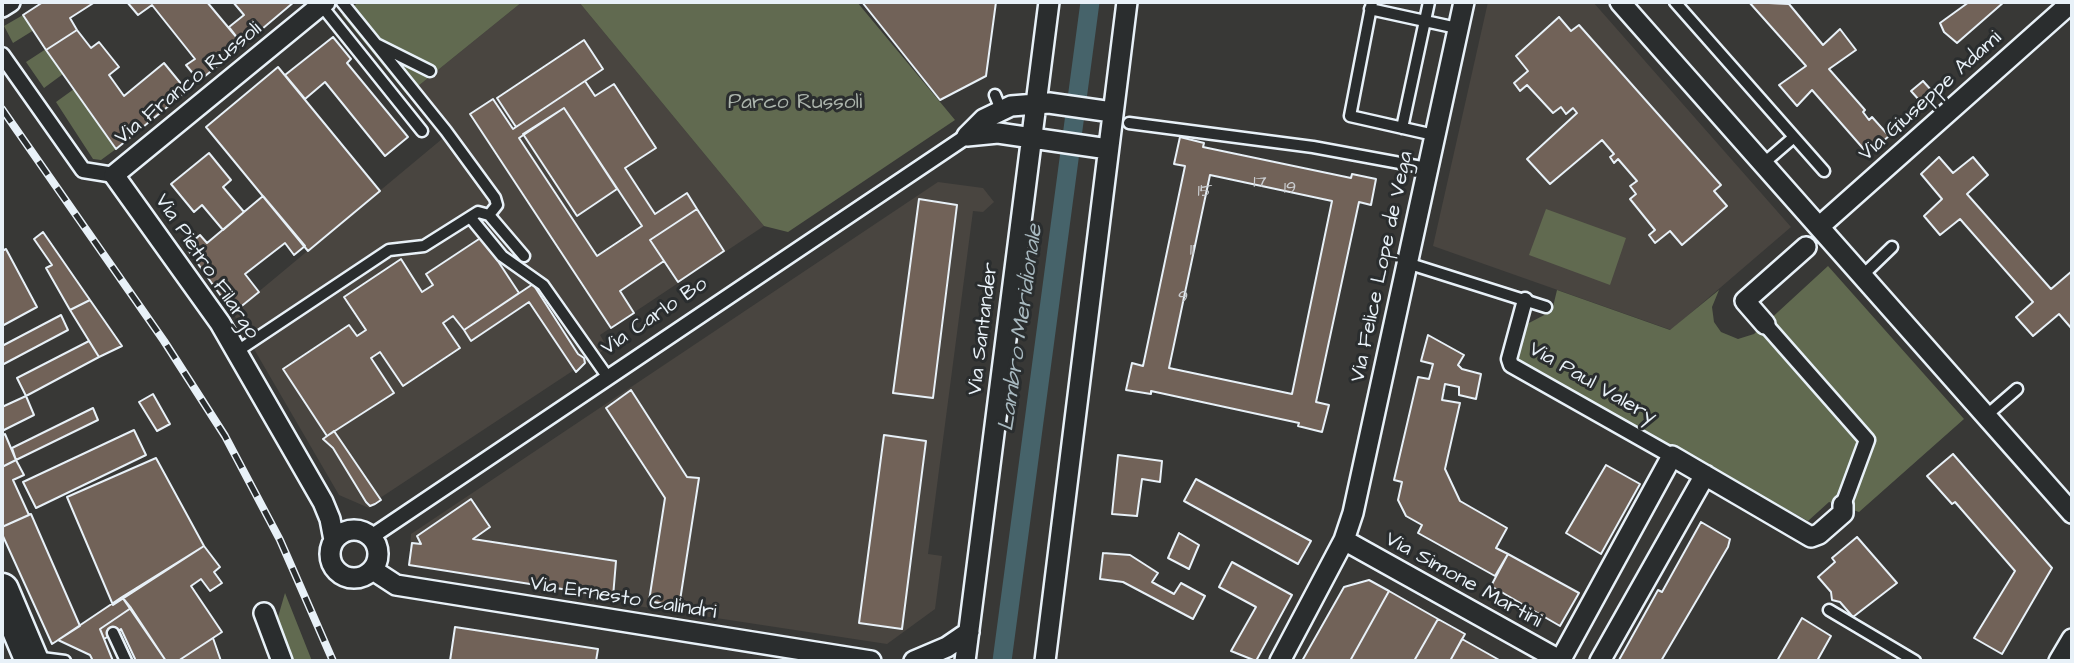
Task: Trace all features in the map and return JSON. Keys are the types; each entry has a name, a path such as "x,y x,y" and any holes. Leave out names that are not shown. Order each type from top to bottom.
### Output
{"main road":[{"path":"2,590 31,659"}],"street":[{"path":"2,7 10,2"},
{"name":"Via Santander","path":"965,661 1042,103 1049,2"},
{"path":"1045,661 1106,112 1127,2"},
{"name":"Via Felice Lope de Vega","path":"1280,661 1344,540 1353,513 1464,2"},
{"path":"1620,2 2072,513"},
{"name":"Via Giuseppe Adami","path":"1820,226 2072,2"},
{"name":"Via Franco Russoli","path":"114,175 323,4"},
{"path":"2,55 83,170 114,175"},
{"name":"Via Carlo Bo","path":"371,537 967,136 998,103 1042,103"},
{"path":"1042,103 1106,112"},
{"name":"Via Carlo Bo","path":"967,136 998,133 1102,148"},
{"name":"Via Pietro Filargo","path":"114,175 220,323 328,512 334,540"},
{"path":"1806,247 1745,301 1867,440 1843,505"},
{"name":"Via Paul Valery","path":"1525,300 1509,359 1511,365 1811,537 1819,534 1843,513 1843,505"},
{"path":"1560,661 1672,456"},
{"path":"1600,661 1705,475"},
{"path":"352,530 371,537 378,550 373,570 358,578 339,574 329,557 334,540 352,530"},
{"name":"Via Simone Martini","path":"1344,540 1560,661"},
{"name":"Via Ernesto Calindri","path":"373,570 396,585 871,661"},
{"path":"264,613 282,661"},
{"path":"914,661 947,647 969,632"},
{"path":"2059,661 2072,639"}],"lane":[{"path":"342,2 446,131 495,198 497,205 489,215"},
{"path":"1402,128 1429,2"},
{"path":"1675,2 1824,171"},
{"path":"323,4 422,131"},
{"path":"1371,6 1457,28"},
{"name":"Via Felice Lope de Vega","path":"1371,6 1350,116 1434,135"},
{"path":"376,44 430,71"},
{"path":"1129,123 1313,147 1427,168"},
{"path":"1764,163 1794,137"},
{"path":"236,352 389,250 424,246 478,212 489,215 524,256"},
{"path":"470,217 502,256 543,285 607,376"},
{"path":"1806,247 1820,226"},
{"path":"1863,275 1892,247"},
{"path":"1407,263 1546,307"},
{"path":"1987,415 2017,389"},
{"path":"1829,610 1916,661"},
{"path":"113,634 126,661"},
{"path":"31,659 65,661"}],"shaded area":[{"path":"522,2 579,2 764,226 600,335 607,347 576,372 574,370 380,498 381,500 369,508 339,495 233,313 442,139 407,95"},
{"path":"1488,2 1593,2 1791,227 1671,330 1433,246"},
{"path":"938,182 983,188 994,202 983,212 973,211 928,554 942,556 935,609 887,644 611,602 612,597 409,565 411,534"}],"green space":[{"path":"359,2 522,2 407,95 342,15"},
{"name":"Parco Russoli","path":"579,2 857,2 955,120 788,232 764,226"},
{"path":"23,15 34,30 13,43 4,26"},
{"path":"46,49 63,74 44,88 26,62"},
{"path":"74,89 116,149 101,160 93,159 56,102"},
{"path":"1546,209 1626,238 1610,285 1529,255"},
{"path":"1828,266 1964,419 1859,512 1829,502 1808,521 1517,362 1527,324 1552,311 1557,290 1670,330 1719,290 1712,307 1714,322 1721,332 1738,339 1754,334"},
{"path":"285,593 312,661 293,661 278,617"}],"building":[{"path":"43,2 95,2 70,18 77,30 46,50 23,15"},
{"path":"127,2 207,2 243,45 199,81 186,65 195,59 152,5 138,15"},
{"path":"233,2 294,2 243,45 229,27 244,15"},
{"path":"862,2 996,2 986,76 940,100"},
{"path":"1749,2 1789,4 1823,45 1840,29 1856,50 1829,69 1865,110 1863,112 1869,120 1872,117 1889,136 1868,154 1812,90 1797,106 1779,85 1806,66"},
{"path":"1969,2 2004,2 1957,43 1944,32 1940,23"},
{"path":"1559,17 1571,31 1579,25 1721,185 1714,191 1727,206 1682,245 1670,231 1655,243 1649,235 1655,230 1630,199 1636,194 1630,186 1637,181 1618,159 1614,163 1610,157 1614,154 1602,140 1550,184 1527,159 1577,113 1573,108 1566,114 1561,107 1553,113 1527,85 1520,91 1514,83 1528,71 1516,56"},
{"path":"77,30 91,48 99,42 119,67 109,75 124,96 164,63 187,91 116,149 46,50"},
{"path":"333,37 351,59 347,63 408,137 385,156 325,82 305,99 285,75"},
{"path":"584,40 603,69 516,127 497,98"},
{"path":"278,67 380,191 308,251 206,127"},
{"path":"585,81 595,96 614,84 656,148 625,168 655,214 687,193 697,209 650,240 664,261 620,291 634,313 611,328 470,114 493,99 513,129","holes":["564,108 642,226 597,256 519,138"]},
{"path":"1923,81 1932,91 1920,101 1911,91"},
{"path":"564,108 617,189 577,216 523,134"},
{"path":"1180,137 1204,143 1203,147 1351,178 1352,174 1376,179 1371,205 1359,202 1316,402 1329,405 1322,432 1298,426 1299,423 1151,391 1151,394 1126,390 1132,363 1143,366 1185,166 1174,164","holes":["1210,175 1332,201 1292,394 1169,368"]},
{"path":"209,153 231,180 223,187 244,212 223,230 202,205 194,212 171,184"},
{"path":"1939,157 1953,173 1973,157 1988,175 1967,194 2051,289 2072,271 2072,329 2059,314 2033,336 2016,317 2033,302 1960,219 1940,235 1924,216 1942,199 1921,174"},
{"path":"263,196 305,246 294,255 285,243 245,274 259,292 233,313 186,247 200,235 207,243"},
{"path":"919,199 957,205 933,398 893,393"},
{"path":"697,209 724,251 678,282 650,240"},
{"path":"43,232 90,300 70,310 46,268 52,265 34,239"},
{"path":"482,237 519,293 464,330 453,316 443,323 460,348 403,386 380,352 371,358 394,393 327,436 283,369 349,325 357,336 366,330 344,297 401,259 422,292 433,285 426,274"},
{"path":"6,249 37,307 2,326 2,251"},
{"path":"533,284 578,354 584,358 585,363 576,372 529,302 471,341 464,330"},
{"path":"90,300 122,346 99,357 70,310"},
{"path":"61,315 68,330 2,365 2,346"},
{"path":"1428,335 1464,355 1458,365 1462,369 1481,374 1476,399 1459,395 1459,387 1445,384 1442,400 1460,403 1445,469 1460,501 1507,528 1496,548 1508,554 1495,576 1418,533 1422,525 1406,516 1398,500 1402,482 1394,480 1418,377 1429,379 1433,364 1421,361"},
{"path":"89,341 99,357 26,396 17,378"},
{"path":"631,390 687,477 699,478 679,607 649,601 665,498 606,408"},
{"path":"153,394 170,424 157,431 139,402"},
{"path":"26,396 34,415 2,431 2,407"},
{"path":"93,408 98,420 16,460 12,448"},
{"path":"134,430 146,455 36,508 23,482"},
{"path":"334,431 381,500 375,504 370,506 366,502 333,448 323,439"},
{"path":"5,434 16,460 2,467 2,436"},
{"path":"884,435 926,441 902,629 859,623"},
{"path":"1953,454 2052,568 2002,654 1974,638 2015,571 1955,502 1952,504 1927,476"},
{"path":"1118,455 1162,461 1160,482 1142,479 1137,516 1112,514"},
{"path":"156,458 204,546 113,605 67,497"},
{"path":"16,460 24,475 13,480 29,515 2,527 2,467"},
{"path":"1606,465 1640,484 1601,554 1566,533"},
{"path":"1196,479 1311,541 1298,564 1184,501"},
{"path":"471,499 490,527 473,539 616,561 613,597 409,565 412,543 421,544 417,536"},
{"path":"31,514 80,626 52,644 2,534 2,527"},
{"path":"1701,522 1730,539 1728,547 1661,661 1619,660 1658,590 1662,592"},
{"path":"1179,533 1199,545 1189,569 1168,558"},
{"path":"1857,537 1897,583 1853,617 1840,602 1832,600 1831,592 1818,577 1835,562 1832,558"},
{"path":"204,546 220,567 214,572 222,583 210,591 201,579 191,586 222,632 178,661 166,661 122,597"},
{"path":"1103,553 1130,555 1158,573 1152,582 1174,594 1181,583 1205,596 1193,619 1123,582 1100,579"},
{"path":"1508,554 1579,593 1560,626 1491,586"},
{"path":"1232,562 1292,595 1256,661 1231,651 1256,607 1219,587"},
{"path":"1369,580 1389,591 1350,661 1302,661 1344,587"},
{"path":"1389,591 1438,619 1414,661 1350,661"},
{"path":"122,597 131,608 100,629 113,661 93,661 90,655 58,640"},
{"path":"131,608 166,661 136,661 121,629 104,639 100,629"},
{"path":"1802,618 1831,636 1817,661 1777,661"},
{"path":"1438,619 1465,634 1450,661 1414,661"},
{"path":"455,627 598,649 596,661 450,661"},
{"path":"213,638 221,661 178,661 181,659"},
{"path":"1462,639 1501,661 1450,661"}],"waterway":[{"name":"Lambro Meridionale","path":"1002,661 1090,2"}],"railway":[{"path":"2,109 164,341 225,436 280,540 333,661"}]}
